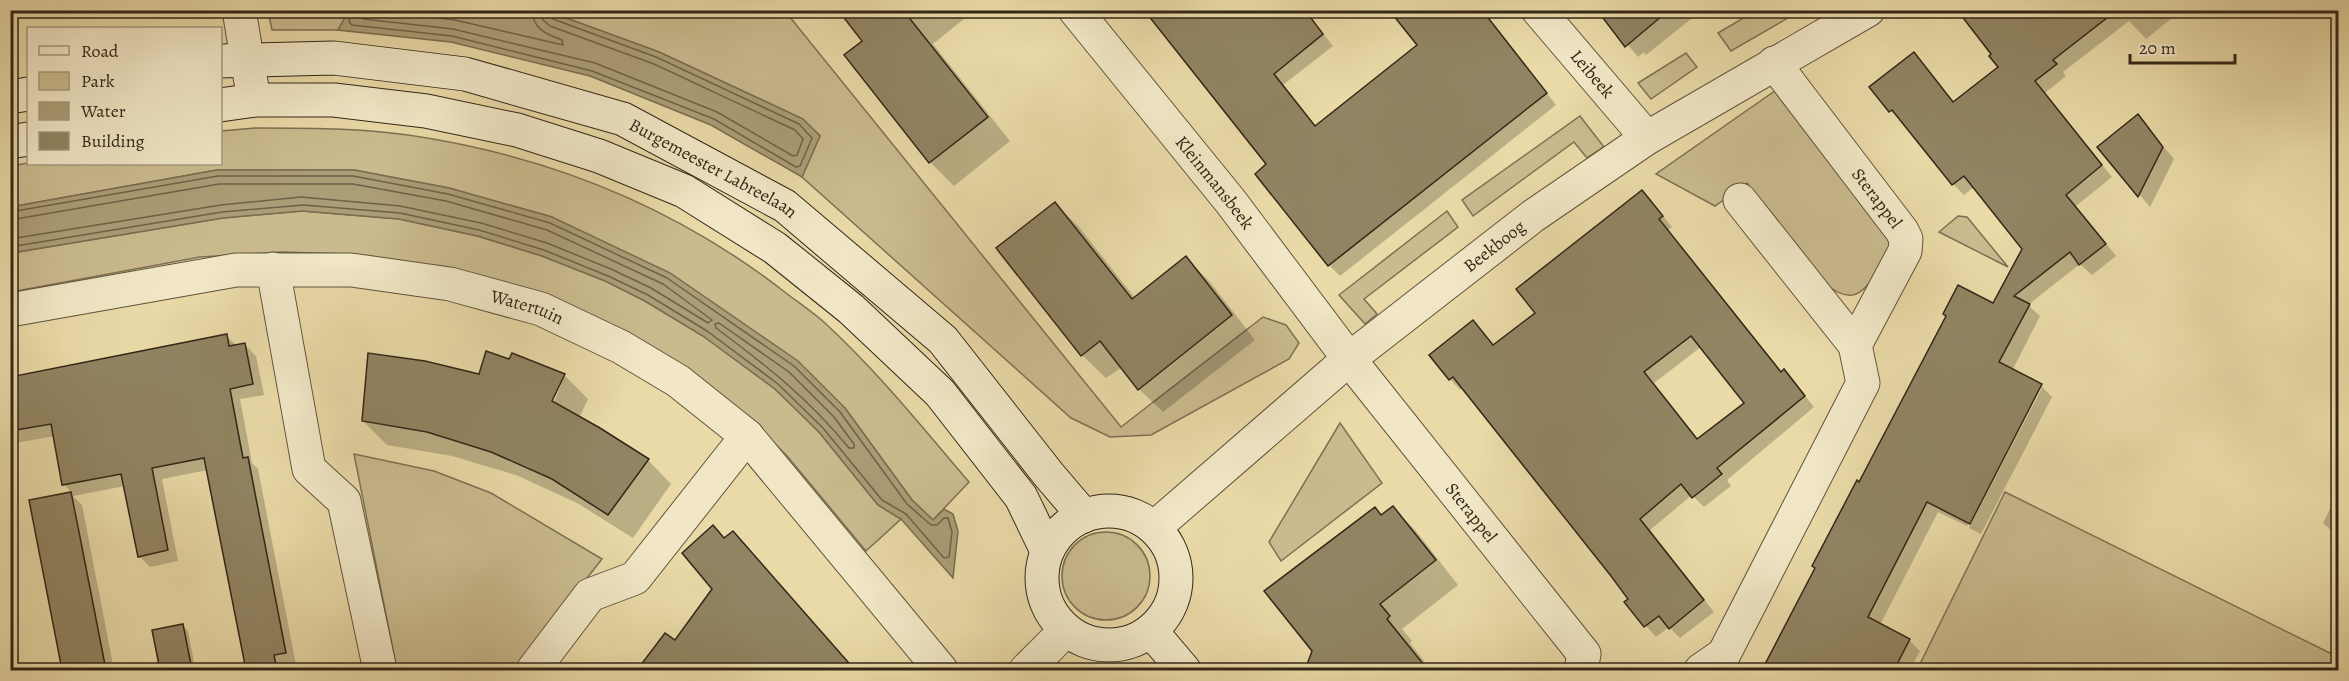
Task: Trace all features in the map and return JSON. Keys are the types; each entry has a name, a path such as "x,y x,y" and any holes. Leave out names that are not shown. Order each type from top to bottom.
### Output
{"street":[{"path":"239,10 234,60 254,100"},
{"name":"Kleinmansbeek","path":"1075,10 1231,202 1349,359"},
{"name":"Leibeek","path":"1538,10 1647,138"},
{"name":"Beekboog","path":"1154,528 1349,359 1533,216 1647,138 1868,10"},
{"name":"Burgemeester Labreelaan","path":"234,60 334,58 465,74 623,119 785,206 943,340 1084,516"},
{"name":"Sterappel","path":"1774,63 1906,239 1905,251 1855,345"},
{"path":"10,98 27,94"},
{"name":"Burgemeester Labreelaan","path":"222,105 254,100 334,100 438,113 517,130 589,153 684,191 775,248 851,309 940,393 1021,497 1047,550"},
{"path":"10,142 27,139"},
{"path":"1701,670 1724,654 1863,383 1855,345 1740,200"},
{"path":"273,269 309,469 344,501 380,670"},
{"name":"Watertuin","path":"10,310 236,270 273,269 351,270 450,284 541,309 621,347 678,381 747,436 941,670"},
{"name":"Sterappel","path":"1349,359 1584,654 1581,670"},
{"path":"533,670 590,595 635,578 747,436"},
{"path":"1102,511 1121,512 1138,518 1154,528 1168,546 1176,569 1175,592 1166,614 1151,631 1131,642 1108,646 1086,642 1066,630 1051,614 1043,594 1041,572 1047,550 1062,530 1084,516 1102,511"},
{"path":"1026,670 1066,630"},
{"path":"1151,631 1184,670"}],"green space":[{"path":"268,11 349,11 338,30 272,30"},
{"path":"547,11 785,11 1121,427 1263,317 1286,325 1299,343 1289,359 1151,435 1110,437 1071,418 802,177 820,136 803,119 659,52"},
{"path":"1755,11 1800,11 1731,51 1718,33"},
{"path":"1686,53 1697,67 1651,99 1638,83"},
{"path":"1779,88 1889,241 1887,255 1877,273 1865,288 1853,295 1840,293 1824,283 1747,183 1715,206 1656,174"},
{"path":"1580,116 1604,147 1587,158 1574,142 1473,216 1462,200"},
{"path":"255,128 363,130 427,138 524,160 617,193 704,237 746,264 821,320 882,381 969,482 933,520 912,500 845,408 552,217 449,188 354,170 217,170 11,207 11,166 27,163 27,165 222,165 222,131"},
{"path":"302,211 399,219 477,236 542,256 606,281 645,301 703,336 775,389 819,432 878,505 901,519 866,551 788,457 748,417 682,368 350,254 282,252 200,257 11,292 11,253 223,218"},
{"path":"1447,211 1458,227 1364,299 1377,314 1365,324 1339,295"},
{"path":"1958,216 1967,217 2008,267 1939,232"},
{"path":"1340,423 1382,483 1281,561 1269,542"},
{"path":"354,454 434,471 491,493 602,559 515,670 397,670"},
{"path":"2005,492 2338,657 2338,670 1917,670"},
{"path":"1106,532 1131,539 1143,551 1150,576 1143,601 1131,613 1106,620 1081,613 1069,601 1062,576 1069,551 1081,539"}],"water":[{"path":"349,10 547,11 659,52 803,119 820,136 802,177 711,125 590,76 451,42 338,30"},
{"path":"217,170 354,170 449,188 552,217 670,273 798,361 845,408 912,500 933,520 944,509 953,514 958,531 953,578 901,519 878,505 819,432 775,389 703,336 645,301 605,281 542,256 478,236 399,219 302,211 223,218 11,253 11,207"}],"building":[{"path":"838,10 903,10 988,117 929,163 844,55 862,41"},
{"path":"1144,10 1305,10 1323,34 1274,74 1315,126 1417,45 1389,10 1482,10 1547,93 1328,266 1255,174 1266,164"},
{"path":"1597,10 1669,10 1625,47"},
{"path":"1957,10 2117,10 2053,60 2057,64 2035,81 2102,165 2066,195 2106,244 2079,265 2070,252 2014,296 2030,304 1999,362 2042,384 1970,524 1927,502 1868,617 1910,639 1894,670 1762,670 1815,568 1812,566 1946,316 1943,314 1958,285 1993,303 2022,249 1964,176 1952,185 1892,110 1889,112 1869,87 1914,52 1953,102 1998,67 1989,56 1991,54"},
{"path":"2138,114 2163,147 2138,197 2097,147"},
{"path":"1642,190 1663,216 1659,219 1781,372 1784,369 1805,396 1717,468 1722,474 1692,498 1681,484 1640,519 1704,600 1669,629 1659,616 1644,627 1624,602 1628,599 1611,576 1453,377 1449,380 1429,355 1473,320 1493,345 1535,313 1516,289","holes":["1691,336 1744,403 1697,439 1644,372"]},
{"path":"1055,202 1132,299 1186,256 1232,315 1138,390 1100,341 1081,356 996,248"},
{"path":"227,334 229,346 245,343 253,384 230,389 243,458 248,457 286,653 274,655 277,670 246,670 204,458 152,468 168,550 138,557 121,474 62,485 51,424 10,431 10,377"},
{"path":"486,351 509,359 512,353 565,374 552,401 649,459 608,515 552,479 491,452 427,432 362,421 368,353 425,361 479,374"},
{"path":"71,492 106,670 62,670 29,500"},
{"path":"1393,506 1436,560 1380,604 1390,616 1387,619 1428,670 1305,670 1312,651 1264,591 1375,507 1381,515"},
{"path":"713,525 724,538 733,531 855,670 637,670 665,633 675,640 712,589 682,553"},
{"path":"183,624 192,670 160,670 152,630"}]}
